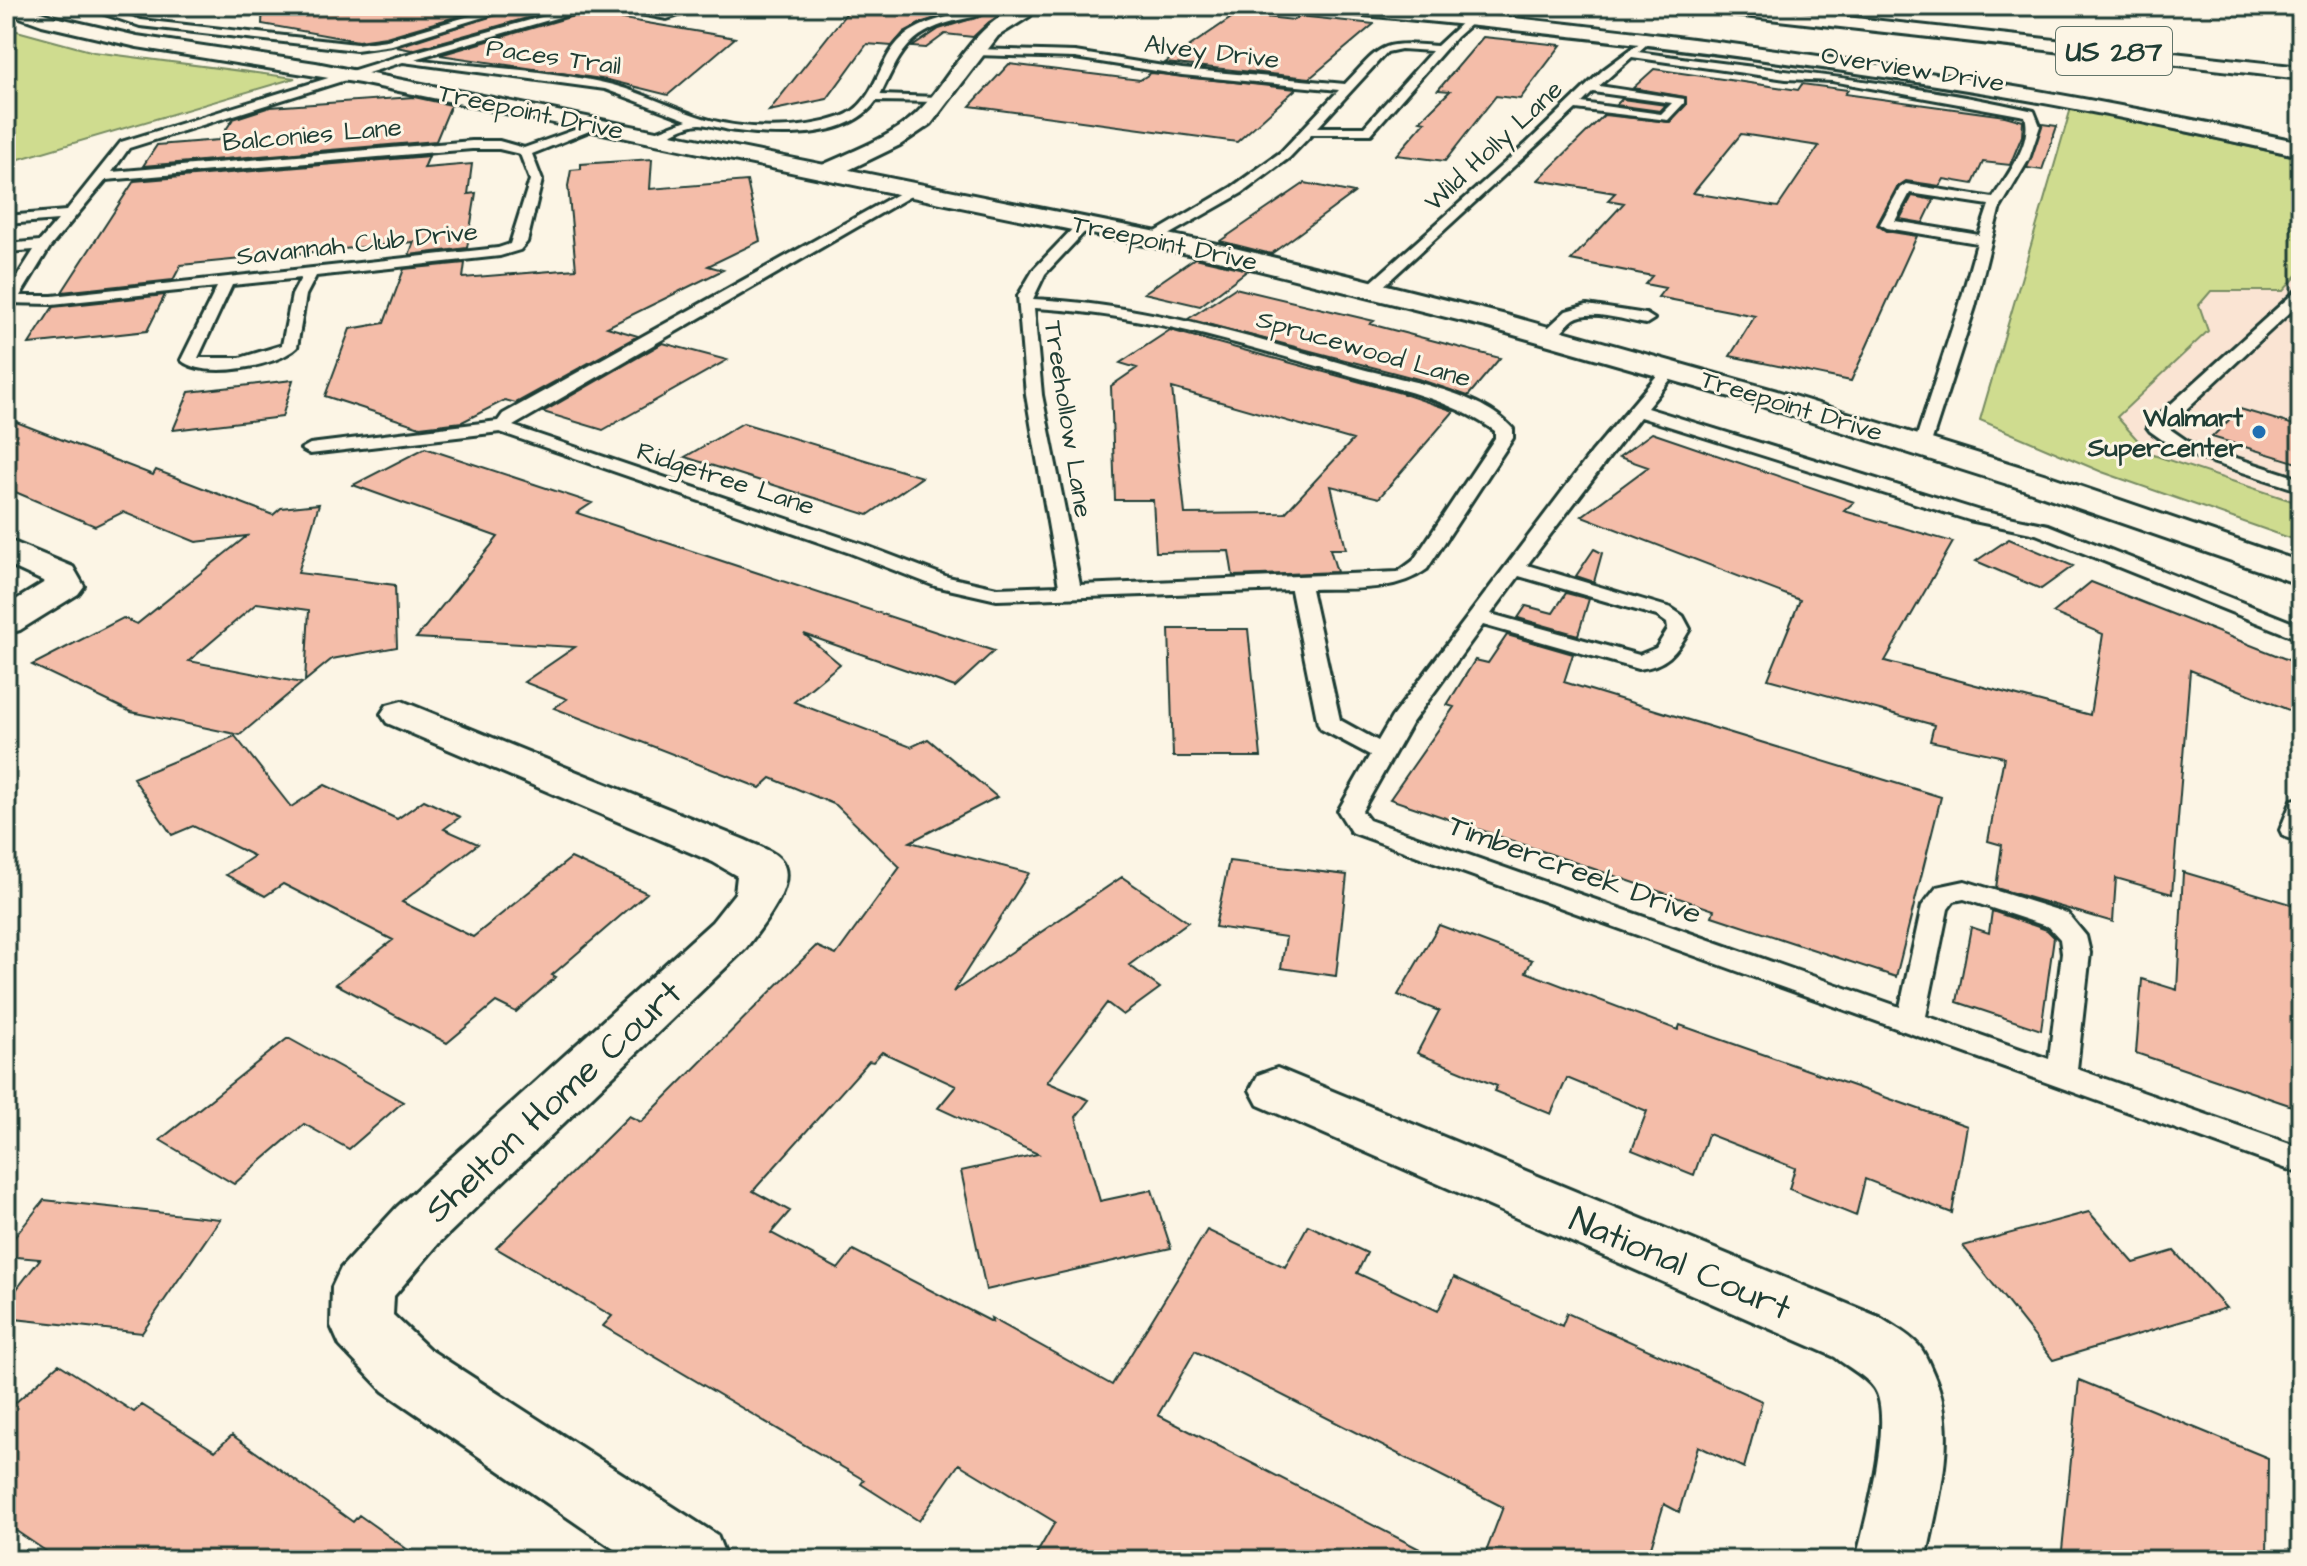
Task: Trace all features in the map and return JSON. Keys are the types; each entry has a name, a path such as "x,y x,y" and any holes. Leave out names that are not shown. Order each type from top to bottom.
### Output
{"main road":[{"name":"Treepoint Drive","path":"6,6 104,37 349,74 1154,239 1373,288 1671,369 1923,445 2050,485 2301,574"},
{"path":"1319,6 1647,39 1953,81 2110,109 2301,149"},
{"name":"US 287","path":"1699,6 2301,73"},
{"path":"984,8 1030,9"},
{"path":"826,172 909,130 938,100 992,32 1030,9"},
{"path":"1926,29 2136,64 2241,86"},
{"path":"6,550 60,575 65,586 6,622"},
{"name":"Shelton Home Court","path":"402,714 729,851 762,869 758,896 729,935 418,1225 363,1287 362,1326 406,1370 692,1560"},
{"name":"National Court","path":"1277,1090 1857,1337 1900,1370 1912,1401 1915,1429 1891,1560"}],"lane":[{"path":"86,6 140,23 339,47 388,43 514,6"},
{"name":"Paces Trail","path":"26,301 10,300 44,245 125,145 349,74 592,6"},
{"path":"602,6 667,16 698,7 694,6"},
{"path":"938,100 875,98 878,82 900,45 923,27 984,8"},
{"path":"1311,130 1338,133 1367,131 1469,21"},
{"path":"104,37 140,23"},
{"path":"104,37 161,26"},
{"name":"Wild Holly Lane","path":"1373,288 1647,39"},
{"path":"1154,239 1254,178 1311,130 1383,50 1401,46 1441,49"},
{"name":"Alvey Drive","path":"975,52 1075,55 1182,72 1348,88"},
{"name":"Overview Drive","path":"1629,54 1786,76 1832,78 2030,113 2034,126 2023,159 1996,202 1967,307 1923,445"},
{"name":"Paces Trail","path":"397,60 606,86 698,120 752,128 809,129 851,118 863,112 875,98"},
{"path":"1573,105 1664,118 1680,101 1590,88"},
{"path":"540,130 568,119"},
{"name":"Paces Trail","path":"654,137 698,120"},
{"path":"525,152 598,125"},
{"path":"499,145 526,135"},
{"name":"Balconies Lane","path":"102,177 412,149 499,145 525,152"},
{"name":"Savannah Club Drive","path":"26,301 487,254 515,247 520,242 536,180 525,152"},
{"path":"1984,240 1887,224 1906,188 1996,202"},
{"path":"310,449 504,426 509,418 915,190"},
{"path":"6,220 68,215"},
{"name":"Treehollow Lane","path":"1071,593 1034,395 1025,296 1039,272 1084,225"},
{"path":"6,248 44,245"},
{"path":"227,281 189,360 200,365 260,357 289,347 299,295 311,272"},
{"path":"2301,294 2156,427 2184,447 2301,485"},
{"name":"Sprucewood Lane","path":"1026,303 1070,303 1266,346 1424,392 1490,417 1504,429 1504,438 1420,565 1405,576"},
{"path":"1548,335 1571,314 1587,310 1646,319"},
{"name":"Timbercreek Drive","path":"1671,369 1598,456 1400,722 1350,811 1360,826 2301,1161"},
{"path":"1637,410 1976,516 2041,529 2301,634"},
{"name":"Ridgetree Lane","path":"504,426 508,431 592,461 857,549 942,582 997,594 1391,580 1405,576"},
{"path":"1478,617 1638,662 1655,661 1665,654 1679,629 1676,620 1649,606 1514,568"},
{"path":"1300,584 1329,724 1383,753"},
{"path":"2301,806 2292,830 2301,834"},
{"path":"1911,1022 1935,906 1946,893 1965,890 2058,920 2073,936 2076,953 2062,1076"}],"shaded area":[{"path":"2301,271 2301,504 2150,454 2116,417 2208,331 2198,305 2211,291 2283,291"}],"green space":[{"path":"6,28 94,52 295,78 6,163"},
{"path":"2071,108 2301,158 2301,271 2283,291 2211,291 2199,305 2208,331 2117,417 2150,454 2301,504 2301,542 2102,472 1980,420"}],"building":[{"path":"263,6 493,6 386,37 358,41 262,24"},
{"path":"522,6 570,6 412,50 396,47"},
{"path":"852,6 975,6 923,22 904,32 892,46 867,44 827,99 769,111"},
{"path":"990,6 1018,6 989,22 973,37 945,34 926,48 912,47 939,29 987,14 993,10"},
{"path":"594,10 594,14 735,38 668,95 608,80 440,55"},
{"path":"1237,14 1294,20 1299,16 1374,24 1310,78 1165,63"},
{"path":"1483,37 1561,45 1520,99 1496,96 1445,161 1396,155 1425,122 1420,121 1450,91 1438,90"},
{"path":"1009,64 1140,80 1151,73 1296,89 1237,142 970,106"},
{"path":"1654,69 1798,90 1802,84 1848,90 1845,94 2005,116 2023,121 2022,136 2010,165 1983,162 1973,184 1944,179 1940,186 1906,181 1897,187 1877,225 1886,231 1917,236 1851,381 1730,356 1755,316 1658,297 1665,288 1645,284 1652,276 1571,260 1624,203 1608,200 1615,193 1538,180 1604,115 1670,122 1686,105 1686,97 1633,88","holes":["1741,134 1819,146 1778,207 1693,193"]},
{"path":"414,97 451,105 436,141 143,166 157,145 219,140 233,119 270,107"},
{"path":"1622,99 1666,105 1660,111 1616,105"},
{"path":"2042,124 2057,126 2042,170 2027,168"},
{"path":"429,156 424,168 472,164 468,194 476,193 467,248 409,255 414,242 181,265 173,280 62,292 134,181"},
{"path":"652,159 650,189 747,181 760,241 708,266 723,270 607,327 638,336 516,403 505,400 462,422 420,427 325,396 350,329 384,323 404,269 465,263 463,278 576,269 568,186 571,170 581,169 581,164"},
{"path":"1305,183 1354,193 1271,254 1220,241"},
{"path":"1912,196 1934,200 1923,223 1900,219"},
{"path":"1195,258 1248,270 1200,306 1144,293"},
{"path":"1235,288 1374,321 1370,324 1500,358 1468,396 1418,379 1188,319"},
{"path":"165,295 147,331 29,344 53,307"},
{"path":"1170,330 1401,393 1454,411 1379,498 1331,486 1346,549 1330,549 1337,572 1233,576 1229,551 1156,552 1153,500 1115,500 1111,386 1137,368 1120,363","holes":["1172,388 1353,440 1285,513 1185,514"]},
{"path":"663,343 727,360 603,430 543,412"},
{"path":"293,380 282,417 173,430 189,392"},
{"name":"Walmart Supercenter","path":"2240,409 2301,427 2301,464 2212,437"},
{"path":"6,418 153,475 156,470 273,515 281,508 319,504 298,573 395,585 397,647 332,659 305,681 309,610 257,603 189,661 302,683 240,735 131,712 32,665 123,618 137,624 247,536 196,542 123,512 95,526 6,488"},
{"path":"743,423 922,477 868,515 685,457"},
{"path":"1652,433 1854,502 1844,511 1953,542 1885,661 2090,715 2103,634 2053,613 2091,582 2301,665 2301,715 2190,670 2172,894 2116,878 2113,922 1996,888 2002,845 1988,841 2004,757 1930,741 1934,725 1768,679 1800,600 1582,516 1648,467 1619,457"},
{"path":"425,448 592,503 577,513 994,651 955,687 804,634 840,664 794,702 911,747 928,739 997,797 910,842 1029,873 953,992 1122,877 1188,922 1129,965 1160,988 1123,1015 1107,1003 1047,1082 1089,1100 1076,1117 1100,1201 1152,1190 1171,1248 986,1290 961,1171 1038,1154 938,1108 956,1086 882,1052 873,1062 869,1061 753,1191 790,1211 771,1233 838,1269 853,1250 992,1322 991,1318 1112,1385 1207,1230 1285,1267 1308,1225 1367,1253 1357,1273 1438,1311 1454,1277 1562,1326 1567,1313 1762,1401 1744,1468 1698,1446 1679,1512 1664,1504 1647,1560 1483,1560 1503,1507 1195,1351 1158,1415 1441,1560 1033,1560 1055,1522 959,1464 919,1521 861,1484 864,1480 603,1326 612,1316 496,1248 629,1116 641,1122 816,946 836,955 900,867 836,805 771,778 760,788 554,708 567,699 524,682 575,647 416,638 498,537 353,485"},
{"path":"2009,539 2073,566 2041,589 1976,561"},
{"path":"1594,549 1602,553 1594,582 1576,576"},
{"path":"1566,593 1589,599 1578,635 1518,618 1526,606 1553,613"},
{"path":"1169,629 1248,629 1261,757 1173,757"},
{"path":"1507,635 1573,654 1564,682 1941,797 1896,977 1712,916 1714,910 1390,799 1454,707 1447,705 1475,660 1488,663"},
{"path":"235,736 291,807 325,785 397,819 424,800 460,817 444,829 478,844 402,902 473,937 571,858 647,893 552,975 556,977 516,1012 496,1002 447,1043 336,984 393,940 283,884 265,896 226,875 254,856 193,826 172,835 133,778"},
{"path":"1229,861 1347,875 1336,976 1281,968 1286,937 1215,927"},
{"path":"2183,872 2301,907 2301,1109 2136,1053 2142,979 2177,990"},
{"path":"1992,911 2047,930 2054,937 2041,1030 1957,1002 1971,927 1989,933"},
{"path":"1439,925 1532,960 1526,972 1678,1030 1680,1025 1967,1126 1952,1213 1865,1179 1856,1216 1789,1189 1795,1168 1708,1134 1694,1175 1632,1150 1647,1111 1567,1078 1551,1114 1494,1091 1497,1086 1417,1053 1439,1011 1398,995"},
{"path":"288,1038 403,1102 349,1149 304,1124 234,1184 160,1140"},
{"path":"44,1200 220,1219 142,1333 6,1318 6,1303 40,1259 6,1256 6,1248"},
{"path":"2089,1212 2134,1263 2174,1251 2226,1308 2053,1360 1963,1246"},
{"path":"59,1364 134,1412 142,1405 215,1451 232,1435 353,1522 359,1515 422,1560 59,1560 6,1524 6,1411"},
{"path":"2079,1380 2268,1458 2267,1560 2061,1560"}],"place":[{"name":"Walmart Supercenter","path":"2259,432"}]}
